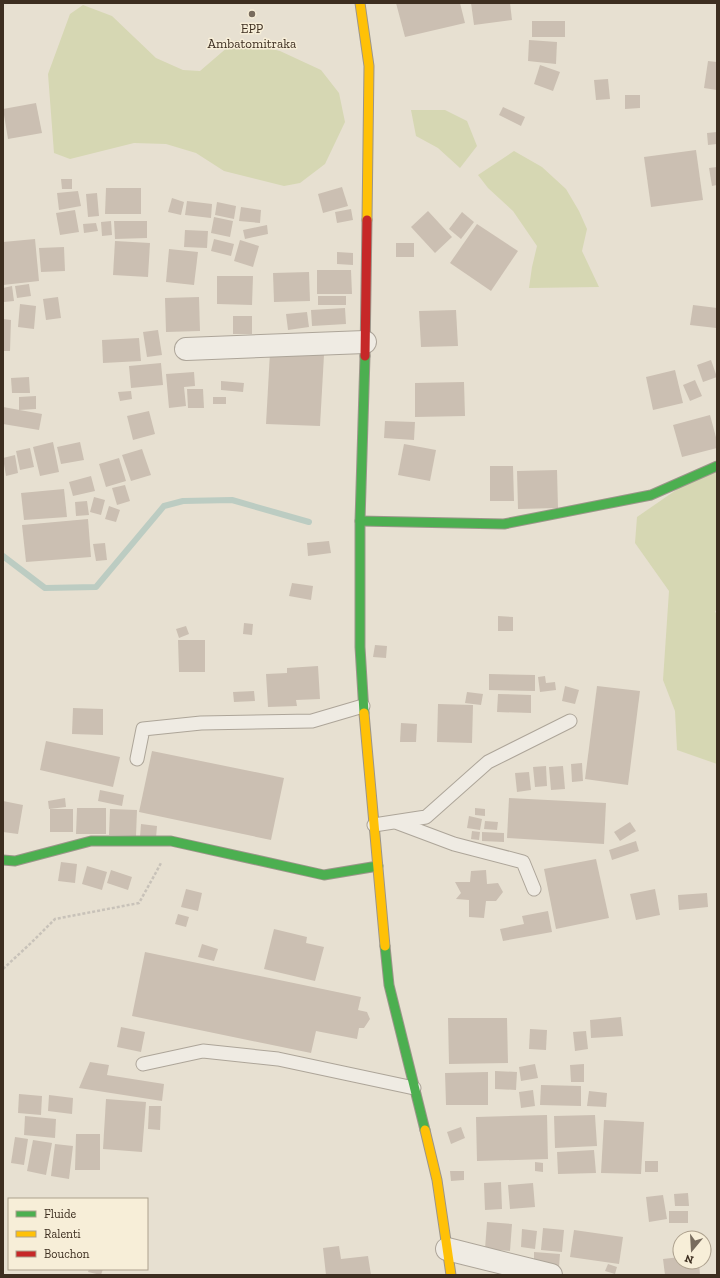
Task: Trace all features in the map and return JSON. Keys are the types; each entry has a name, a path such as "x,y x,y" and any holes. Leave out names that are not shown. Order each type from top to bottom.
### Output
{"main road":[{"path":"360,3 369,66 366,342 360,521 360,647 363,706 389,985 437,1180 451,1275"},
{"path":"360,521 504,524 651,495 717,466"},
{"path":"3,860 15,861 91,841 171,841 324,875 378,866"}],"street":[{"path":"186,349 366,342"},
{"path":"447,1249 550,1275"}],"lane":[{"path":"137,759 143,729 201,724 312,721 363,706"},
{"path":"374,826 426,817 488,762 570,721"},
{"path":"396,822 454,844 523,862 534,889"},
{"path":"143,1064 203,1051 278,1059 414,1088"}],"path":[{"path":"3,969 56,919 139,903 171,841"}],"green space":[{"path":"83,5 112,16 156,58 183,70 200,71 236,40 280,51 321,70 339,93 345,122 325,164 300,183 284,186 224,171 196,153 166,144 134,143 70,159 54,153 48,74 70,14"},
{"path":"411,110 445,110 467,121 477,146 460,168 438,148 416,136"},
{"path":"514,151 542,167 566,189 579,211 587,229 582,251 599,287 529,288 537,246 513,211 488,188 478,175"},
{"path":"717,471 717,610 715,611 717,616 717,764 677,750 675,711 663,680 669,591 635,543 637,517 695,477"}],"building":[{"path":"396,3 460,3 465,23 405,37"},
{"path":"471,3 510,3 512,20 474,25"},
{"path":"532,21 565,21 565,37 532,37"},
{"path":"529,40 557,42 556,64 528,61"},
{"path":"708,61 717,62 717,90 704,88"},
{"path":"540,65 560,72 553,91 534,84"},
{"path":"608,79 610,99 596,100 594,80"},
{"path":"625,95 640,95 640,108 625,109"},
{"path":"36,103 42,133 8,139 3,109"},
{"path":"503,107 525,117 521,126 499,115"},
{"path":"717,132 717,144 708,145 707,133"},
{"path":"696,150 703,200 651,207 644,157"},
{"path":"717,167 717,185 712,186 709,168"},
{"path":"61,179 72,179 72,189 62,189"},
{"path":"342,187 348,206 323,213 318,194"},
{"path":"106,188 141,188 141,214 105,214"},
{"path":"78,191 81,206 59,210 57,193"},
{"path":"97,193 99,216 88,217 86,194"},
{"path":"172,198 184,202 181,215 168,212"},
{"path":"187,201 212,204 211,218 185,215"},
{"path":"217,202 236,206 234,219 215,215"},
{"path":"241,207 261,210 260,223 239,221"},
{"path":"351,209 353,220 337,223 335,212"},
{"path":"75,210 79,232 60,235 56,213"},
{"path":"428,211 452,237 435,253 411,227"},
{"path":"462,212 474,222 461,239 449,229"},
{"path":"214,217 233,221 230,237 211,233"},
{"path":"111,221 112,235 102,236 101,222"},
{"path":"114,221 147,221 147,238 115,239"},
{"path":"96,223 98,231 84,233 83,224"},
{"path":"477,224 518,251 491,291 450,263"},
{"path":"267,225 268,234 245,239 243,230"},
{"path":"185,230 208,231 207,248 184,247"},
{"path":"35,239 39,281 3,285 3,242"},
{"path":"214,239 234,244 231,256 211,251"},
{"path":"240,240 259,246 253,267 234,261"},
{"path":"115,241 150,243 148,277 113,275"},
{"path":"396,243 414,243 414,257 396,257"},
{"path":"64,247 65,271 41,272 39,248"},
{"path":"169,249 198,252 194,285 166,282"},
{"path":"337,252 353,253 353,265 337,264"},
{"path":"317,270 351,270 352,294 317,294"},
{"path":"309,272 310,301 274,302 273,273"},
{"path":"217,276 253,276 252,305 217,304"},
{"path":"29,284 31,296 17,298 15,286"},
{"path":"12,286 14,301 4,302 3,288"},
{"path":"318,296 346,296 346,305 318,305"},
{"path":"58,297 61,318 46,320 43,299"},
{"path":"199,297 200,331 166,332 165,298"},
{"path":"20,304 36,306 34,329 18,327"},
{"path":"693,305 717,308 716,328 690,325"},
{"path":"345,308 346,324 312,326 311,310"},
{"path":"456,310 458,346 421,347 419,311"},
{"path":"307,312 309,327 288,330 286,314"},
{"path":"233,316 252,316 252,334 233,334"},
{"path":"3,319 11,320 10,351 3,351"},
{"path":"158,330 162,355 147,357 143,332"},
{"path":"139,338 141,361 103,363 102,340"},
{"path":"270,352 324,355 320,426 266,424"},
{"path":"711,360 717,377 703,382 697,365"},
{"path":"161,363 163,385 131,388 129,366"},
{"path":"675,370 683,403 653,410 646,377"},
{"path":"194,372 195,386 184,387 186,406 169,408 166,374"},
{"path":"29,377 30,393 12,393 11,378"},
{"path":"695,380 702,396 690,401 683,385"},
{"path":"221,381 244,383 243,392 221,390"},
{"path":"464,382 465,416 415,417 415,383"},
{"path":"187,389 203,389 204,408 188,408"},
{"path":"131,391 132,399 120,401 118,392"},
{"path":"36,396 36,409 19,410 19,397"},
{"path":"213,397 226,397 226,404 213,404"},
{"path":"3,407 42,414 39,430 3,424"},
{"path":"149,411 155,434 133,440 127,416"},
{"path":"710,415 717,441 717,448 682,457 673,425"},
{"path":"385,421 415,422 414,440 384,438"},
{"path":"53,442 59,472 40,476 33,447"},
{"path":"80,442 84,460 61,464 57,447"},
{"path":"404,444 436,450 430,481 398,475"},
{"path":"30,448 34,467 20,470 16,451"},
{"path":"142,449 151,475 131,481 122,455"},
{"path":"15,455 18,473 6,476 3,458"},
{"path":"119,458 126,481 106,487 99,464"},
{"path":"490,466 513,466 514,501 490,501"},
{"path":"557,470 558,508 518,509 517,471"},
{"path":"91,476 95,491 73,496 69,482"},
{"path":"125,485 130,501 117,505 112,488"},
{"path":"64,489 67,517 24,520 21,493"},
{"path":"94,497 105,500 101,515 90,512"},
{"path":"87,501 89,515 76,516 75,502"},
{"path":"109,506 120,510 116,522 105,519"},
{"path":"88,519 91,557 26,562 22,525"},
{"path":"329,541 331,553 308,556 307,543"},
{"path":"105,543 107,560 96,561 93,544"},
{"path":"292,583 313,586 311,600 289,596"},
{"path":"498,616 513,617 513,631 498,631"},
{"path":"244,623 253,624 252,635 243,634"},
{"path":"186,626 189,634 179,638 176,629"},
{"path":"178,640 205,640 205,672 179,672"},
{"path":"375,645 387,646 386,658 373,657"},
{"path":"318,666 320,699 296,700 297,706 268,707 266,674 287,673 287,668"},
{"path":"489,674 535,675 535,691 489,690"},
{"path":"545,676 546,683 555,682 556,690 540,692 538,677"},
{"path":"565,686 579,690 575,704 562,701"},
{"path":"597,686 640,691 628,785 585,779"},
{"path":"254,691 255,701 234,702 233,692"},
{"path":"467,692 483,694 481,705 465,703"},
{"path":"498,694 531,695 531,713 497,712"},
{"path":"438,704 473,705 472,743 437,742"},
{"path":"73,708 103,709 103,735 72,734"},
{"path":"401,723 417,724 416,742 400,742"},
{"path":"46,741 120,757 113,787 40,770"},
{"path":"152,751 284,778 271,840 139,812"},
{"path":"582,763 583,781 572,782 571,764"},
{"path":"546,766 547,786 535,787 533,767"},
{"path":"563,766 565,789 551,790 549,767"},
{"path":"529,772 531,790 517,792 515,773"},
{"path":"100,790 124,795 122,806 98,801"},
{"path":"65,798 66,807 49,809 48,801"},
{"path":"509,798 606,803 604,844 507,838"},
{"path":"3,801 23,805 18,834 3,832"},
{"path":"77,808 106,808 106,834 76,834"},
{"path":"475,808 485,809 485,816 475,815"},
{"path":"50,809 73,809 73,832 50,832"},
{"path":"110,809 137,810 136,836 109,835"},
{"path":"469,816 482,819 480,830 467,828"},
{"path":"485,821 498,822 497,830 484,829"},
{"path":"630,822 636,831 620,841 614,832"},
{"path":"141,824 157,826 156,838 140,837"},
{"path":"472,831 480,832 479,840 471,839"},
{"path":"482,832 504,833 504,842 482,841"},
{"path":"636,841 639,851 612,860 609,850"},
{"path":"596,859 609,918 556,929 544,869"},
{"path":"61,862 77,864 75,883 58,881"},
{"path":"87,866 107,872 102,890 82,884"},
{"path":"111,870 132,877 128,890 107,883"},
{"path":"486,870 487,884 498,883 503,892 496,901 486,901 484,918 469,917 469,900 456,899 461,893 455,882 470,882 471,871"},
{"path":"186,889 202,893 198,911 181,907"},
{"path":"655,889 660,915 636,920 630,894"},
{"path":"707,893 708,907 679,910 678,895"},
{"path":"548,911 552,932 503,941 500,929 524,924 522,916"},
{"path":"178,914 189,917 186,927 175,924"},
{"path":"274,929 307,937 306,943 324,947 315,981 264,969"},
{"path":"202,944 218,949 214,961 198,957"},
{"path":"145,952 361,997 358,1010 367,1012 370,1019 364,1028 359,1028 357,1039 316,1031 311,1053 132,1016"},
{"path":"621,1017 623,1036 591,1038 590,1020"},
{"path":"448,1018 507,1018 508,1063 449,1064"},
{"path":"121,1027 145,1032 141,1052 117,1047"},
{"path":"530,1029 547,1030 546,1050 529,1049"},
{"path":"586,1031 588,1049 575,1051 573,1032"},
{"path":"90,1062 109,1065 107,1075 164,1084 162,1101 79,1088"},
{"path":"535,1064 538,1078 521,1081 519,1067"},
{"path":"584,1064 584,1082 571,1082 570,1065"},
{"path":"495,1071 517,1072 516,1090 495,1089"},
{"path":"488,1072 488,1105 446,1105 445,1073"},
{"path":"541,1085 581,1086 581,1106 540,1105"},
{"path":"533,1090 535,1106 521,1108 519,1092"},
{"path":"589,1091 607,1093 606,1107 587,1106"},
{"path":"19,1094 42,1096 41,1115 18,1113"},
{"path":"49,1095 73,1098 72,1114 48,1111"},
{"path":"106,1099 146,1102 142,1152 103,1149"},
{"path":"149,1106 161,1106 160,1130 148,1129"},
{"path":"547,1115 548,1159 477,1161 476,1117"},
{"path":"595,1115 597,1146 555,1148 554,1116"},
{"path":"25,1116 56,1119 55,1138 24,1135"},
{"path":"604,1120 644,1122 641,1174 601,1173"},
{"path":"461,1127 465,1138 451,1144 447,1132"},
{"path":"76,1134 100,1134 100,1170 75,1170"},
{"path":"15,1137 28,1139 24,1165 11,1163"},
{"path":"33,1140 52,1143 46,1175 27,1171"},
{"path":"55,1144 73,1146 69,1179 51,1176"},
{"path":"594,1150 596,1173 558,1174 557,1152"},
{"path":"645,1161 658,1161 658,1172 645,1172"},
{"path":"535,1162 543,1163 543,1172 535,1171"},
{"path":"450,1171 464,1171 464,1180 451,1181"},
{"path":"501,1182 502,1209 485,1210 484,1183"},
{"path":"533,1183 535,1207 510,1209 508,1185"},
{"path":"688,1193 689,1206 675,1206 674,1194"},
{"path":"663,1195 667,1219 649,1222 646,1197"},
{"path":"669,1211 688,1211 688,1223 669,1223"},
{"path":"487,1222 512,1224 510,1251 485,1249"},
{"path":"543,1228 564,1230 562,1252 541,1250"},
{"path":"522,1229 537,1231 535,1249 521,1247"},
{"path":"574,1230 623,1237 619,1264 570,1257"},
{"path":"339,1246 341,1259 368,1256 371,1275 326,1275 323,1248"},
{"path":"534,1252 560,1254 559,1267 534,1265"},
{"path":"672,1258 672,1270 700,1270 700,1275 665,1275 663,1259"},
{"path":"608,1264 617,1267 615,1274 605,1271"},
{"path":"89,1270 103,1270 101,1275 88,1272"}],"waterway":[{"path":"3,556 45,588 96,587 164,506 183,501 232,500 309,522"}],"traffic: fast":[{"path":"364,713 360,647 360,521 365,356"},
{"path":"360,521 504,524 651,495 717,466"},
{"path":"3,860 15,861 91,841 171,841 324,875 378,866"},
{"path":"385,946 389,985 425,1130"}],"traffic: slow":[{"path":"360,3 369,66 367,220"},
{"path":"364,713 385,946"},
{"path":"425,1130 437,1180 451,1275"}],"traffic: jam":[{"path":"365,356 367,220"}],"place":[{"name":"EPP Ambatomitraka","path":"252,14"}]}
